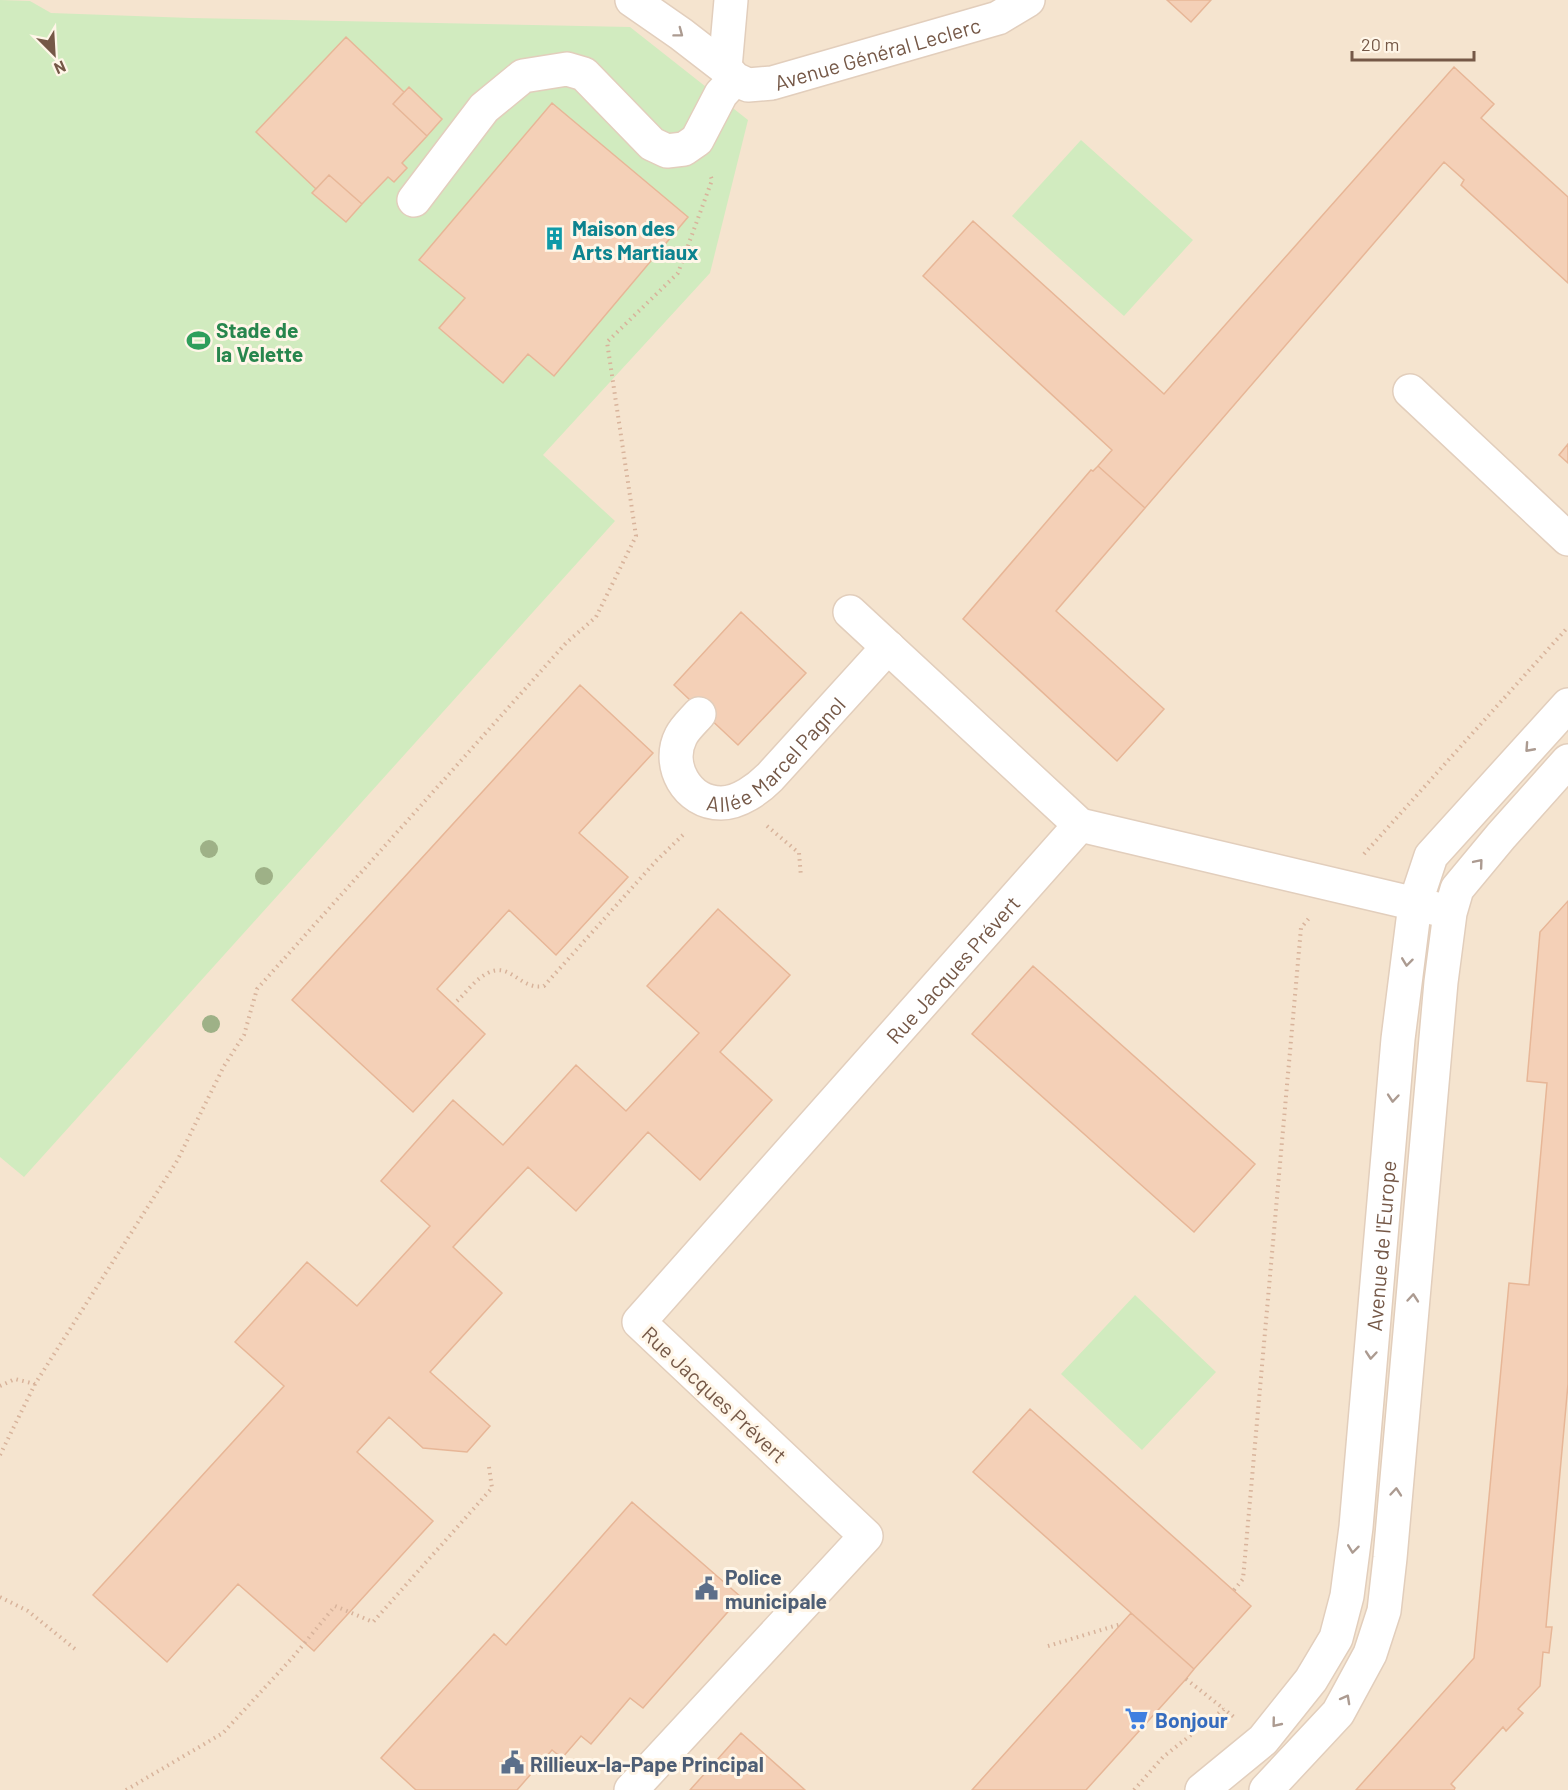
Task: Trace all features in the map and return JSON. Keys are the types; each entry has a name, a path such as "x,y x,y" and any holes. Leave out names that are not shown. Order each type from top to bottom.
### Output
{"street":[{"name":"Avenue Général Leclerc","path":"632,0 748,85 772,83 998,18 1028,0"},
{"path":"414,200 484,108 523,76 567,69 584,74 652,144 667,151 684,148 697,140 730,74 731,0"},
{"path":"1410,391 1568,539"},
{"path":"850,612 1080,825 1450,913"},
{"name":"Allée Marcel Pagnol","path":"699,714 682,734 675,756 676,768 687,787 695,794 723,803 740,798 761,786 888,647"},
{"name":"Avenue de l'Europe","path":"1202,1790 1263,1740 1311,1680 1336,1638 1347,1596 1356,1527 1398,1040 1415,904 1431,856 1568,705"},
{"name":"Avenue de l'Europe","path":"1266,1790 1338,1713 1370,1654 1384,1611 1441,982 1450,913 1457,889 1568,761"},
{"name":"Rue Jacques Prévert","path":"631,1790 866,1536 639,1322 1080,825"}],"path":[{"path":"0,1455 35,1384 177,1161 225,1066 244,1035 257,989 566,643 596,617 636,536 607,342 678,273 712,180 697,140"},
{"path":"1234,1590 1243,1579 1301,928 1568,627"},
{"path":"456,1001 476,981 495,969 505,969 532,987 544,986 678,839 713,819 715,802"},
{"path":"765,824 799,853 801,877"},
{"path":"0,1386 15,1379 35,1384"},
{"path":"126,1790 223,1733 335,1606 373,1622 492,1488 489,1467"},
{"path":"0,1597 28,1611 75,1649"},
{"path":"1048,1646 1121,1624"},
{"path":"1186,1679 1224,1709"}],"shaded area":[{"path":"0,0 1568,0 1568,1790 0,1790"}],"green space":[{"path":"0,0 30,1 51,13 630,27 748,120 710,273 543,455 615,521 24,1177 0,1157"},
{"path":"1081,140 1193,240 1124,316 1012,216"},
{"path":"1135,1295 1216,1372 1142,1450 1061,1374"}],"building":[{"path":"1167,0 1211,0 1191,22"},
{"path":"346,37 404,92 393,104 427,136 402,163 407,168 394,182 388,177 362,204 329,175 316,189 256,132"},
{"path":"1454,67 1494,104 1481,118 1568,197 1568,283 1461,185 1464,180 1444,162 1145,508 1098,466 1112,450 923,276 973,221 1164,394"},
{"path":"409,87 442,119 427,136 393,104"},
{"name":"Maison des Arts Martiaux","path":"552,103 688,217 554,376 528,354 503,383 439,328 465,298 419,260"},
{"path":"329,175 362,204 346,222 312,193"},
{"path":"1568,444 1568,463 1559,455"},
{"path":"1098,466 1145,508 1056,611 1164,709 1117,761 963,619 1091,470 1093,471"},
{"path":"741,612 806,673 738,745 674,685"},
{"path":"580,685 653,753 579,833 628,877 556,955 509,910 437,989 485,1034 413,1112 292,1000"},
{"path":"1568,901 1568,1384 1546,1627 1552,1627 1549,1653 1543,1652 1540,1686 1518,1709 1523,1713 1506,1731 1503,1727 1451,1784 1454,1790 1356,1790 1474,1658 1509,1283 1529,1285 1547,1083 1527,1081 1540,932"},
{"path":"718,909 790,975 720,1052 772,1100 700,1180 648,1132 576,1211 528,1167 453,1247 502,1293 430,1372 490,1426 467,1452 423,1448 389,1417 357,1452 433,1521 314,1651 238,1584 167,1662 93,1595 284,1386 235,1342 307,1262 357,1306 430,1226 381,1181 453,1100 503,1145 576,1065 626,1111 699,1033 647,986"},
{"path":"1033,966 1255,1164 1194,1232 972,1034"},
{"path":"1030,1409 1251,1606 1194,1669 973,1472"},
{"path":"632,1502 741,1597 643,1708 630,1698 591,1744 581,1736 562,1758 552,1750 517,1790 416,1790 381,1758 494,1634 506,1645"},
{"path":"1131,1613 1194,1669 1186,1679 1086,1790 972,1790"},
{"path":"741,1733 805,1790 690,1790"}],"place":[{"name":"Maison des Arts Martiaux","path":"554,239"},
{"name":"Stade de la Velette","path":"198,341"},
{"name":"Police municipale","path":"707,1588"},
{"name":"Bonjour","path":"1137,1719"},
{"name":"Rillieux-la-Pape Principal","path":"512,1763"}]}
